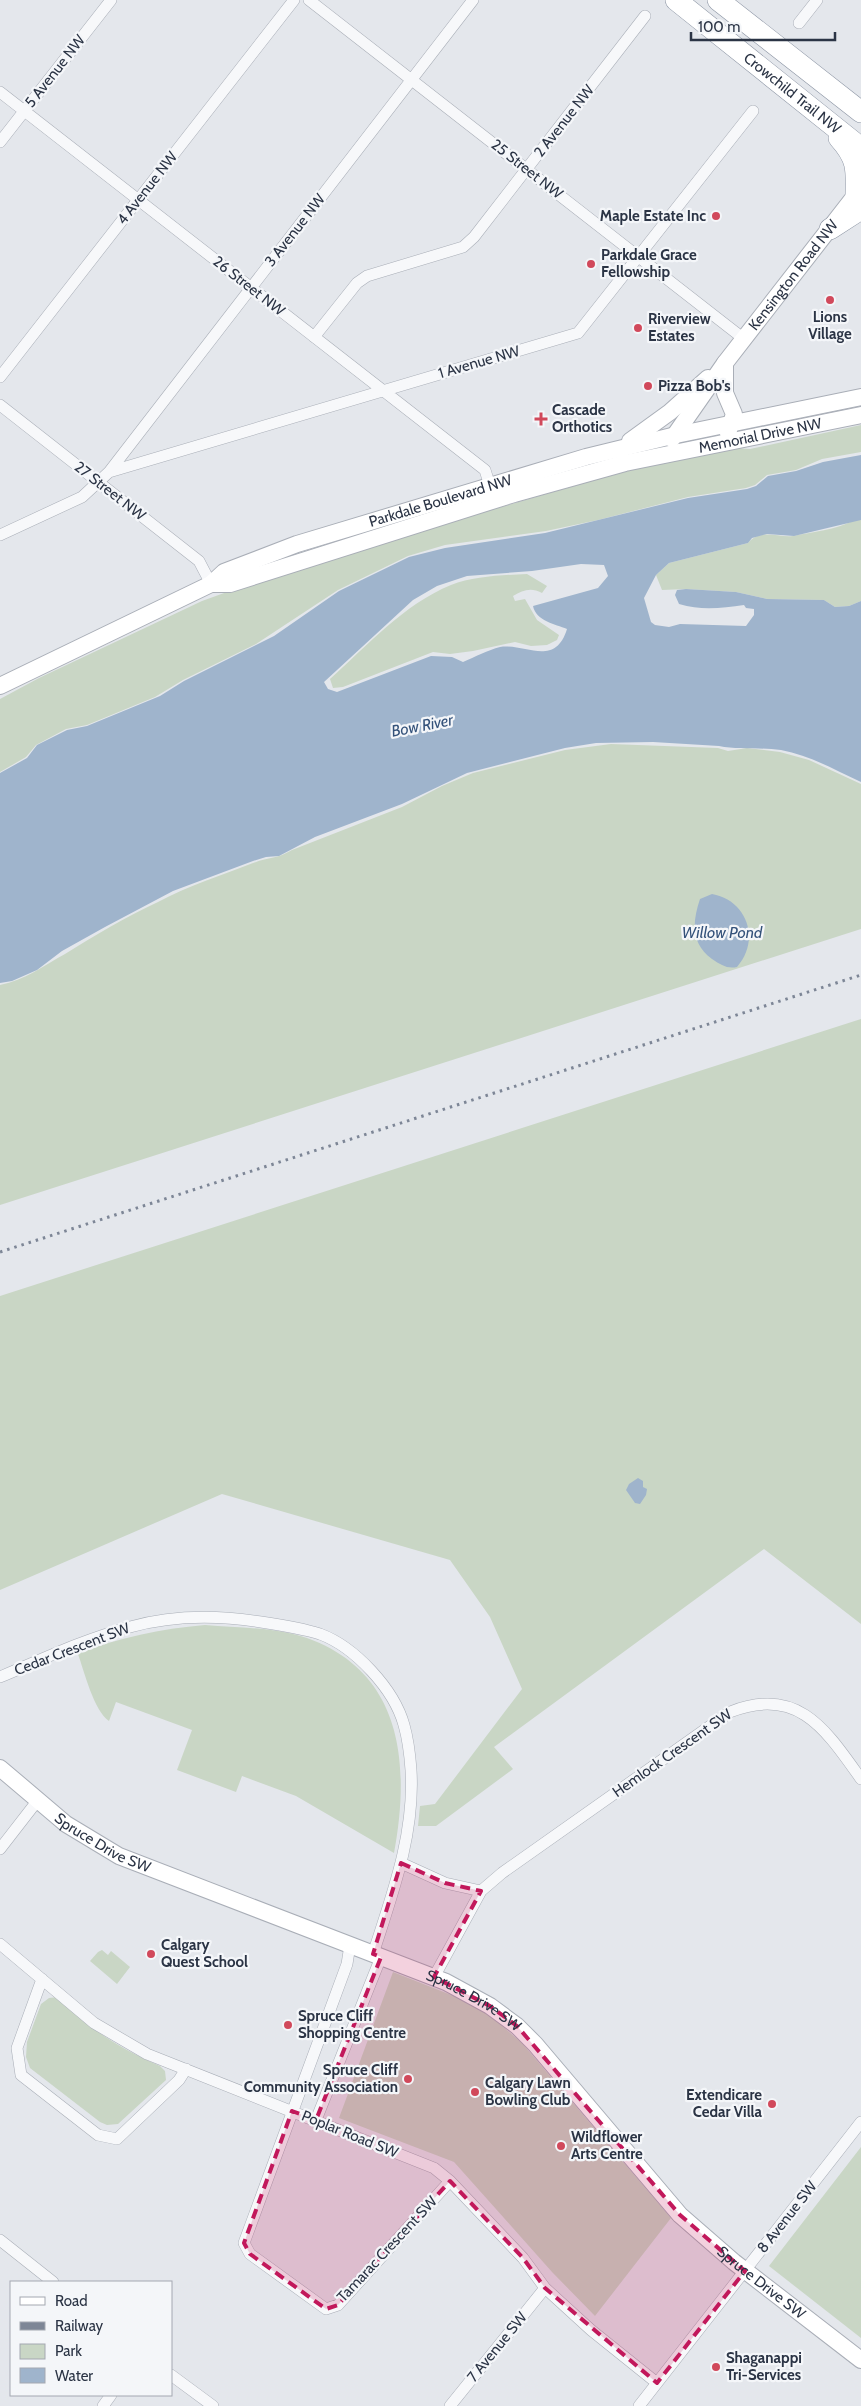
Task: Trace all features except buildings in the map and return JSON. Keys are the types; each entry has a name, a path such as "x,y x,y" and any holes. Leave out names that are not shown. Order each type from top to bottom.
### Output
{"highway":[{"name":"Crowchild Trail NW","path":"676,0 861,148"},
{"name":"Crowchild Trail NW","path":"718,0 861,112"},
{"path":"812,108 853,156 857,172 859,197 830,228"}],"main road":[{"name":"Kensington Road NW","path":"660,455 676,435 725,363 830,228"},
{"name":"Kensington Road NW","path":"617,448 642,434 670,412 725,363"},
{"path":"717,444 729,432 733,424 734,414 726,393 725,363"},
{"name":"Memorial Drive NW","path":"676,435 861,397"},
{"path":"731,406 759,419"},
{"name":"Memorial Drive NW","path":"660,455 861,415"},
{"name":"Parkdale Boulevard NW","path":"0,686 212,584 224,572 265,555 617,448 676,435"},
{"name":"Parkdale Boulevard NW","path":"212,584 230,584 514,494 660,455"},
{"name":"Spruce Drive SW","path":"0,1768 82,1835 119,1856 434,1978 490,2006 517,2026 558,2070 651,2183 680,2215 745,2271 861,2360"}],"street":[{"name":"5 Avenue NW","path":"0,142 111,0"},
{"name":"4 Avenue NW","path":"0,377 294,0"},
{"name":"25 Street NW","path":"310,0 744,339"},
{"name":"3 Avenue NW","path":"98,483 109,472 473,0"},
{"path":"799,23 817,0"},
{"name":"2 Avenue NW","path":"314,337 357,283 367,276 463,247 645,16"},
{"name":"26 Street NW","path":"0,92 485,470 490,486"},
{"name":"1 Avenue NW","path":"109,472 578,334 754,111"},
{"name":"27 Street NW","path":"0,405 200,561 212,584"},
{"path":"0,535 82,497 98,483"},
{"name":"Cedar Crescent SW","path":"0,1677 78,1644 130,1626 172,1619 232,1617 295,1627 321,1634 338,1642 363,1661 385,1687 404,1725 411,1771 409,1820 401,1863 377,1955 316,2120"},
{"name":"Hemlock Crescent SW","path":"434,1978 482,1891 502,1873 715,1720 742,1707 762,1704 781,1705 809,1717 828,1733 861,1779"},
{"path":"0,1849 38,1800"},
{"path":"401,1863 445,1883 482,1891"},
{"name":"Poplar Road SW","path":"0,1944 94,2023 148,2054 434,2168 450,2181 523,2258 545,2288 591,2330 657,2383"},
{"path":"292,2111 346,1964 350,1945"},
{"path":"42,1979 17,2048 21,2075 98,2135 117,2139 180,2080 186,2069"},
{"name":"Tamarac Crescent SW","path":"292,2111 244,2243 250,2254 326,2309 338,2305 450,2181"},
{"name":"8 Avenue SW","path":"639,2406 861,2122"},
{"path":"0,2240 52,2281"},
{"name":"7 Avenue SW","path":"450,2406 545,2288"},
{"path":"172,2376 213,2406"}],"highlighted area":[{"path":"401,1863 445,1883 481,1891 434,1977 490,2006 517,2026 680,2215 745,2271 657,2383 545,2288 523,2258 450,2181 338,2305 326,2309 250,2254 244,2243 292,2111 316,2120 381,1957 373,1954"}],"green space":[{"path":"861,425 861,452 822,459 796,470 767,475 755,485 746,488 688,497 546,531 445,545 408,556 338,590 256,644 183,680 155,697 87,725 66,729 36,745 26,757 0,772 0,699 39,678 202,601 260,580 401,536 646,465 735,448 750,449"},
{"path":"854,520 861,520 861,601 849,606 835,607 824,600 767,599 736,592 686,589 662,590 656,575 669,563 748,543 758,536 793,536 832,528"},
{"path":"527,574 547,586 542,593 531,590 520,592 513,596 515,601 525,599 537,620 559,635 557,640 547,645 531,646 515,642 450,654 433,652 343,687 333,688 330,679 402,614 434,593 451,585 469,580 489,576"},
{"path":"611,744 718,748 728,751 747,748 780,752 809,760 861,784 861,929 0,1205 0,985 18,980 34,972 122,920 181,891 253,863 282,855 402,807 442,786 473,773 565,750"},
{"path":"861,1019 861,1624 764,1549 494,1747 513,1769 436,1826 418,1826 420,1806 435,1804 522,1689 490,1617 450,1560 222,1494 0,1590 0,1296"},
{"path":"205,1625 257,1628 295,1634 339,1654 364,1674 381,1698 393,1726 399,1756 401,1788 394,1853 296,1796 242,1776 236,1792 177,1770 192,1730 116,1702 109,1721 104,1716 94,1700 78,1654 140,1635"},
{"path":"102,1950 108,1955 111,1951 130,1967 117,1984 90,1961"},
{"path":"393,1972 464,2000 493,2018 522,2043 671,2218 595,2316 552,2272 454,2162 339,2118"},
{"path":"58,1997 105,2037 130,2052 160,2066 165,2071 166,2080 118,2124 107,2125 100,2122 30,2068 26,2057 27,2042 41,2004 49,1998"},
{"path":"861,2147 861,2338 769,2266"}],"water":[{"name":"Bow River","path":"861,455 861,520 794,536 767,534 752,538 748,543 669,563 656,575 644,598 651,622 655,625 669,627 680,624 746,626 754,615 754,609 746,608 744,605 704,608 679,604 675,595 677,590 736,592 767,599 824,600 835,607 849,606 861,601 861,782 812,759 781,750 653,742 596,743 565,748 467,773 402,804 315,837 279,856 253,861 173,891 62,951 37,970 12,981 0,983 0,773 27,758 37,745 67,730 87,726 160,696 184,681 274,636 339,591 409,557 445,548 545,533 688,498 747,489 756,486 768,476 796,471 823,462","holes":["581,564 604,565 608,576 598,588 533,606 542,619 567,629 562,641 555,648 547,651 538,651 500,647 463,662 452,657 431,656 337,692 328,689 324,682 413,600 437,586 467,576 532,571"]},
{"name":"Willow Pond","path":"712,894 734,904 742,913 747,923 748,945 737,967 724,966 712,959 705,953 697,939 695,924 700,899"},
{"path":"638,1478 643,1481 643,1487 647,1489 646,1495 640,1504 635,1503 626,1490 629,1484"}],"railway":[{"path":"0,1252 861,975"}],"place":[{"name":"Maple Estate Inc","path":"716,216"},
{"name":"Parkdale Grace Fellowship","path":"591,264"},
{"name":"Lions Village","path":"830,300"},
{"name":"Riverview Estates","path":"638,328"},
{"name":"Pizza Bob's","path":"648,386"},
{"name":"Cascade Orthotics","path":"541,419"},
{"name":"Calgary Quest School","path":"151,1954"},
{"name":"Spruce Cliff Shopping Centre","path":"288,2025"},
{"name":"Spruce Cliff Community Association","path":"408,2079"},
{"name":"Calgary Lawn Bowling Club","path":"475,2092"},
{"name":"Extendicare Cedar Villa","path":"772,2104"},
{"name":"Wildflower Arts Centre","path":"561,2146"},
{"name":"Shaganappi Tri-Services","path":"716,2367"}]}
